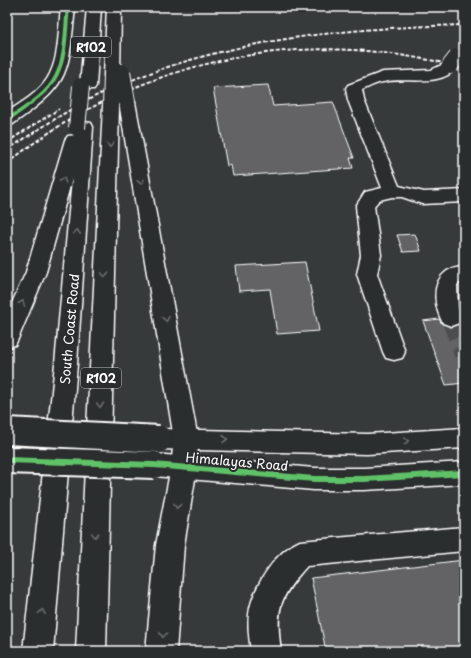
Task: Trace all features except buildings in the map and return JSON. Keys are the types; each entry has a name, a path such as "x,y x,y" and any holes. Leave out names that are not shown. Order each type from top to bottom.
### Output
{"main road":[{"path":"7,120 41,94 57,76 64,49 68,7"},
{"name":"R102","path":"81,128 94,7"},
{"name":"R102","path":"91,651 119,104 117,74 121,53 113,37 114,7"},
{"path":"392,191 356,100 354,88 384,77 432,76 445,71 457,59"},
{"path":"119,104 186,439 184,468 170,544 161,651"},
{"path":"8,337 36,272 81,128"},
{"name":"South Coast Road","path":"38,651 66,364 81,128"},
{"path":"394,352 367,274 371,255 365,206 372,196 392,191 405,192 422,198 464,196"},
{"path":"451,318 447,308 447,284 454,276 464,273"},
{"name":"Himalayas Road","path":"7,431 159,439 367,444 464,438"},
{"name":"Himalayas Road","path":"7,460 154,465 314,480 364,479 464,472"},
{"path":"266,651 263,637 265,605 278,578 300,554 464,539"}],"tunnel":[{"path":"451,318 464,354"}],"railway":[{"path":"7,150 58,117 97,95 153,72 196,58 284,39 329,33 374,29 464,25"},
{"path":"8,163 46,134 87,110 131,89 176,72 223,60 270,52 318,49 378,52 464,67"},
{"path":"7,142 59,109"}],"cycle path":[{"path":"7,120 35,100 54,80 62,58 68,7"},
{"path":"7,460 154,465 314,479 364,479 464,473"}]}
